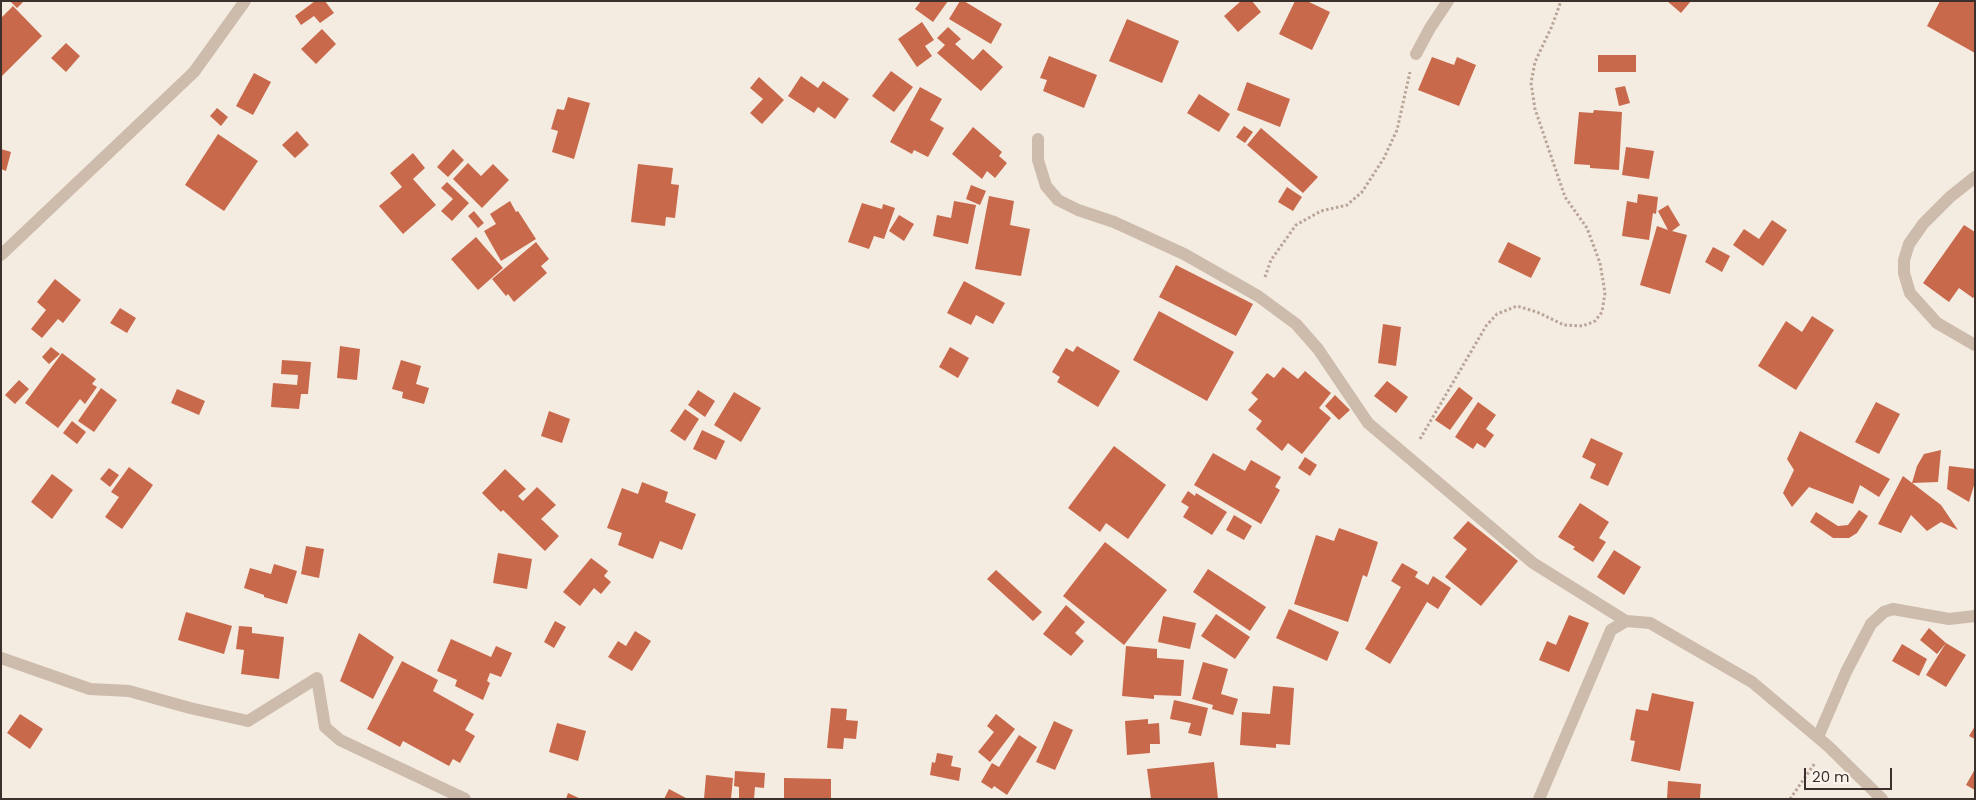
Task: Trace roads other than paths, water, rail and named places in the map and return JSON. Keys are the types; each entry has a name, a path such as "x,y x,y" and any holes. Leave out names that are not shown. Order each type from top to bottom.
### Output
{"street":[{"path":"1,255 194,72 245,1"},
{"path":"1416,54 1448,1"},
{"path":"1038,139 1040,169 1046,186 1058,200 1078,210 1114,222 1184,254 1258,296 1296,324 1318,349 1368,423 1533,563 1626,622 1650,623 1752,682 1818,737 1882,799"},
{"path":"1975,176 1922,224 1909,244 1904,260 1904,273 1910,293 1937,323 1975,345"},
{"path":"1818,737 1846,672 1871,624 1884,612 1893,609 1949,619 1975,616"},
{"path":"1539,799 1611,630 1626,622"},
{"path":"1,658 90,689 129,691 248,721 317,678 325,727 340,740 465,799"}]}
